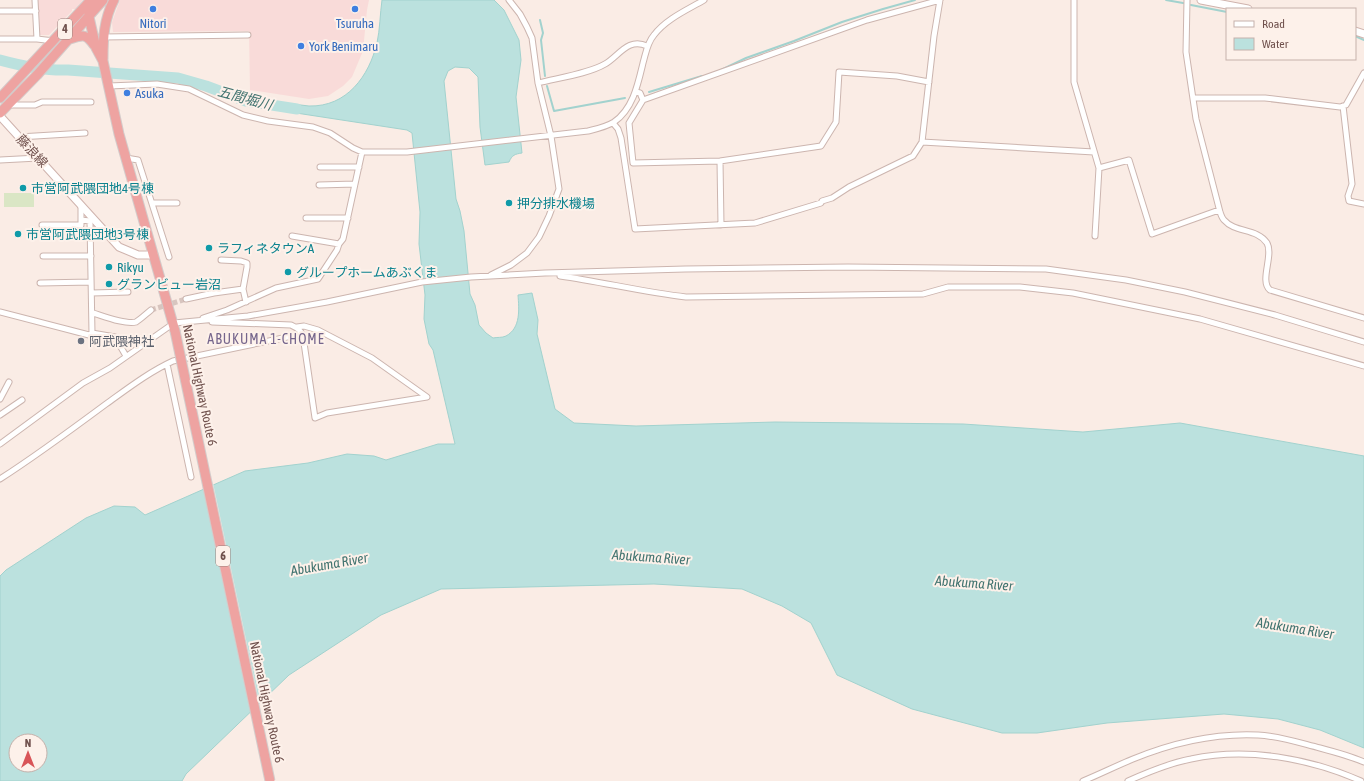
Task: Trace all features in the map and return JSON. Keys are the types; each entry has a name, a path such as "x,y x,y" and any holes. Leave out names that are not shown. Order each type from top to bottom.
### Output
{"highway":[{"name":"National Highway Route 6","path":"92,0 89,17 96,48 103,61 126,158 174,327 270,781"},
{"name":"4","path":"0,98 92,0"},
{"name":"4","path":"0,113 38,75 103,0"},
{"name":"6","path":"103,61 103,37 108,13 114,0"},
{"path":"70,39 82,35 90,38 96,48"}],"street":[{"path":"35,0 37,39"},
{"path":"488,276 511,265 527,253 539,237 559,189 538,83 532,38 528,27 509,0"},
{"path":"108,83 157,84 189,90 243,115 268,121 313,127 330,133 362,152 407,152 588,131 613,123 625,112 636,92 647,46 653,35 660,27 704,0"},
{"path":"613,123 618,129 621,138 635,228 755,223 832,198 849,186 913,156 922,142 929,82 934,36 940,0 867,20 643,100 629,122 632,163 720,161 821,146 836,122 839,72 897,76 929,82"},
{"path":"1074,0 1074,82 1099,168 1095,236"},
{"path":"1187,0 1186,52 1196,119 1219,210 1223,220 1231,225 1263,237 1268,245 1268,263 1265,283 1270,290 1364,318"},
{"path":"1201,0 1243,8"},
{"path":"0,11 36,11"},
{"path":"103,37 248,35"},
{"path":"0,39 54,40"},
{"path":"538,83 580,73 604,64 630,44 640,43 647,46"},
{"path":"1193,98 1265,98 1340,107 1346,105 1364,73"},
{"path":"636,92 640,93 643,100"},
{"path":"8,105 35,106 42,102 91,102"},
{"path":"1343,106 1352,184 1348,196 1349,201 1364,204"},
{"name":"藤浪線","path":"0,116 119,247 138,255 154,255"},
{"path":"19,137 85,133"},
{"path":"922,142 1094,152"},
{"path":"0,444 72,390 110,368 126,356 174,327 227,310 276,288 318,279 337,250 339,244 343,240 362,152"},
{"path":"0,160 38,158"},
{"path":"126,158 138,160 169,257"},
{"path":"1099,168 1130,160 1152,234 1219,210"},
{"path":"720,161 721,225"},
{"path":"320,167 359,167"},
{"path":"319,185 355,184"},
{"path":"152,203 178,203"},
{"path":"42,225 81,225 81,205"},
{"path":"306,218 348,218"},
{"path":"81,220 90,221 93,313 92,333"},
{"path":"292,236 339,244"},
{"path":"43,256 91,256"},
{"path":"221,260 241,261 247,263 243,289 246,302"},
{"path":"193,321 248,316 327,302 422,282 471,277 545,273 685,269 848,267 1046,269 1126,280 1185,292 1282,317 1364,342"},
{"path":"545,273 606,283 653,293 686,297 923,294 948,287 1020,287 1052,290 1200,319 1364,366"},
{"path":"40,283 91,282"},
{"path":"186,299 243,289"},
{"path":"92,293 128,292"},
{"path":"93,313 127,322 134,322 150,310"},
{"path":"0,312 89,335 92,333 115,337 126,356"},
{"path":"193,321 297,327 304,326 318,330 365,354 427,396 327,413 314,418 302,334 297,327"},
{"path":"0,479 30,460 120,394 173,361 302,334"},
{"path":"167,364 192,477"},
{"path":"0,399 9,382"},
{"path":"0,415 22,400"},
{"path":"1083,781 1133,759 1170,746 1228,736 1258,735 1285,739 1352,757 1364,762"},
{"path":"1128,781 1152,771 1191,759 1224,755 1254,754 1287,759 1322,767 1360,781"}],"shaded area":[{"path":"38,0 83,0 76,9 72,9 72,11 49,35 39,35"},
{"path":"120,0 369,0 363,51 352,77 343,86 328,96 309,99 250,90 249,31 113,32 112,22"}],"green space":[{"path":"4,193 34,193 34,207 4,207"}],"water":[{"name":"Abukuma River","path":"382,0 494,0 504,10 519,40 521,60 516,97 522,153 514,155 509,162 485,165 480,127 478,77 469,68 455,67 448,71 444,81 456,199 464,231 470,294 475,305 479,325 493,338 503,337 511,333 517,323 518,318 518,295 532,293 538,320 537,334 555,409 574,423 636,426 775,422 963,424 1083,432 1180,423 1364,456 1364,748 1320,730 1278,719 1224,714 1107,723 1037,733 1002,733 912,709 837,675 811,623 782,606 742,589 654,584 441,589 381,615 289,675 186,774 182,781 0,781 0,576 6,570 86,518 114,506 135,507 145,515 245,471 308,463 347,454 374,456 386,460 438,444 455,444 433,350 429,344 424,319 425,295 419,244 420,212 412,133 407,130 283,111 284,103 309,106 323,105 335,101 345,95 362,78 373,55 378,38"}],"pier":[{"path":"213,483 260,706 251,715 203,487"}],"waterway":[{"path":"721,70 746,58 842,22 915,0"},
{"path":"1166,0 1183,3"},
{"path":"1191,5 1226,12"},
{"path":"540,20 543,33 541,40 545,76"},
{"path":"1356,36 1364,40"},
{"name":"五間堀川","path":"0,60 42,69 178,78 206,86 246,101 297,109"},
{"path":"649,92 702,76"},
{"path":"547,86 554,111 625,98"}],"tunnel":[{"path":"151,310 186,299"}],"place":[{"name":"Nitori","path":"153,9"},
{"name":"Tsuruha","path":"355,9"},
{"name":"York Benimaru","path":"301,46"},
{"name":"Asuka","path":"127,93"},
{"name":"市営阿武隈団地4号棟","path":"23,188"},
{"name":"押分排水機場","path":"509,203"},
{"name":"市営阿武隈団地3号棟","path":"18,234"},
{"name":"ラフィネタウンA","path":"209,248"},
{"name":"Rikyu","path":"109,267"},
{"name":"グループホームあぶくま","path":"288,272"},
{"name":"グランビュー岩沼","path":"109,284"},
{"name":"阿武隈神社","path":"81,341"}],"district":[{"name":"ABUKUMA 1-CHOME","path":"266,339"}]}
